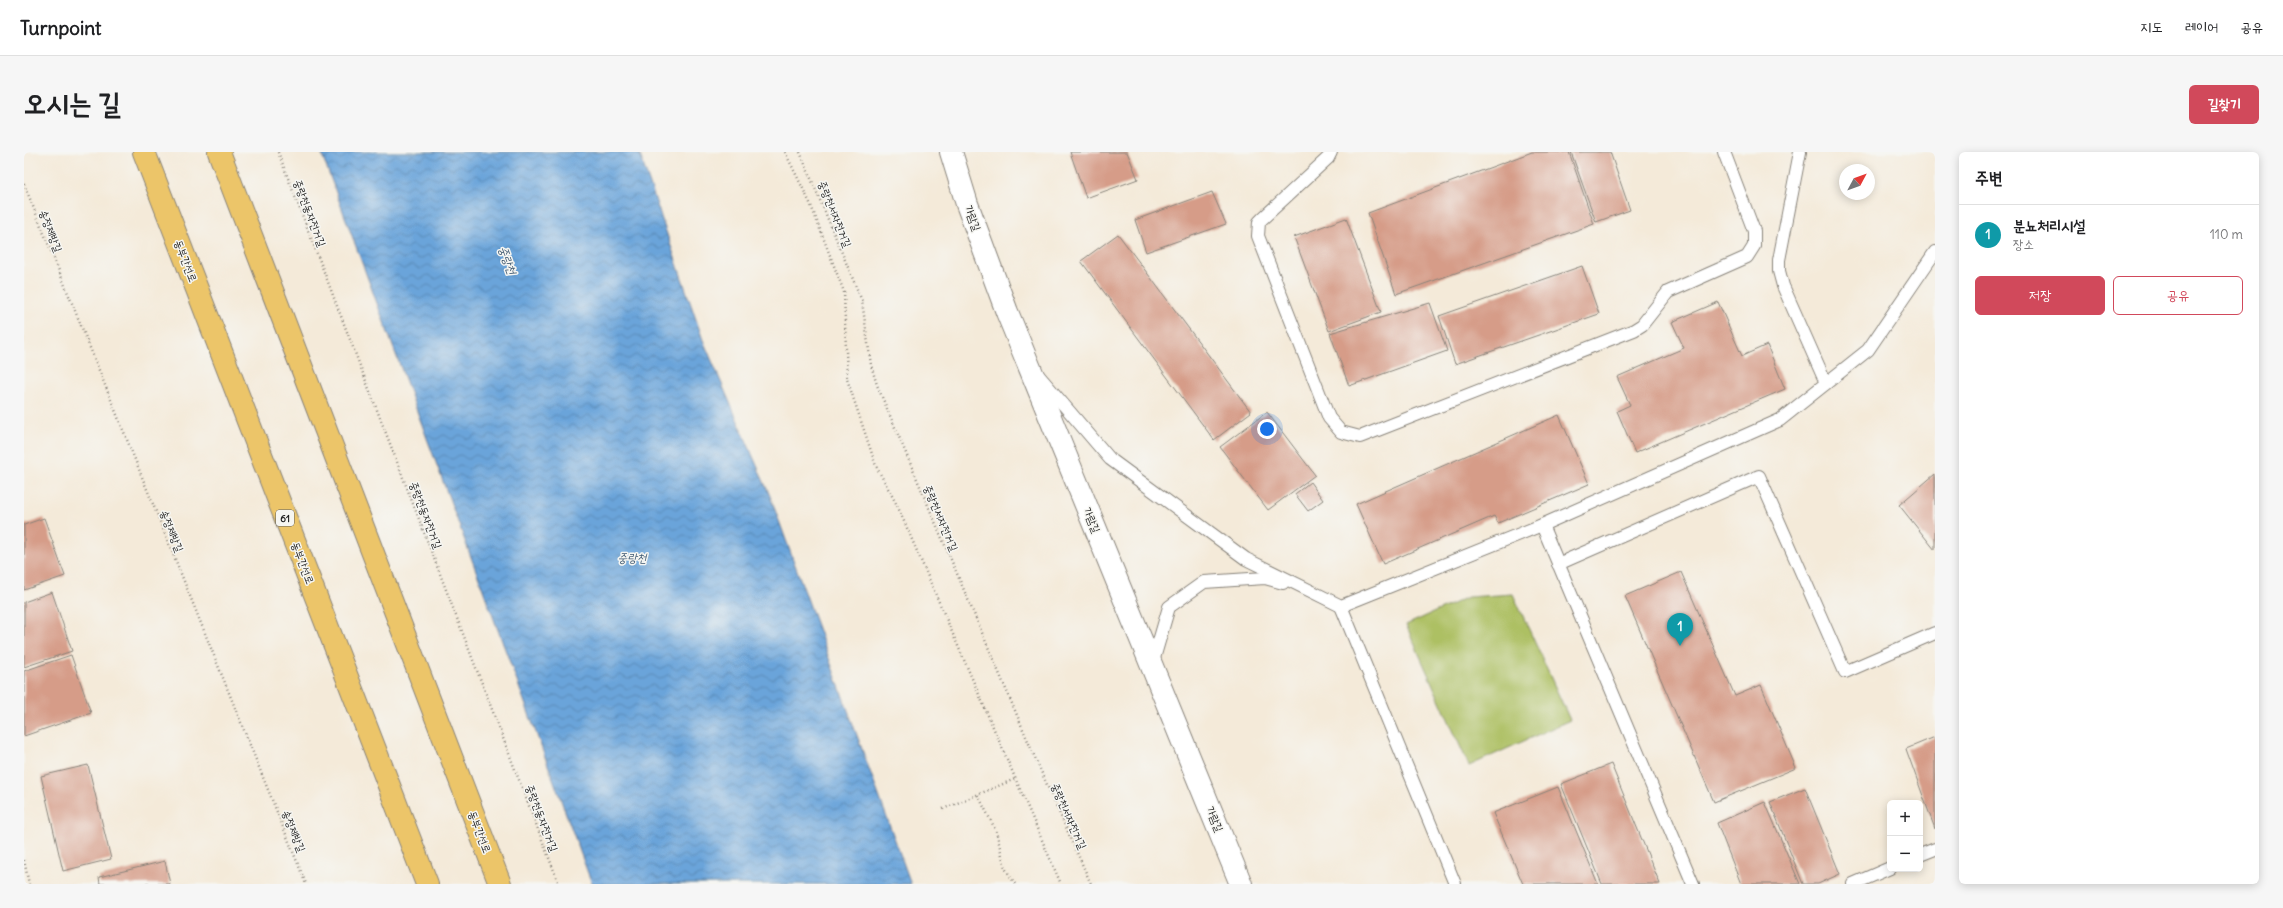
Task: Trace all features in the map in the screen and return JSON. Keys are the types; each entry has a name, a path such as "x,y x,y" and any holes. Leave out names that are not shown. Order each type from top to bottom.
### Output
{"highway":[{"name":"동부간선로","path":"144,152 427,884"},
{"name":"동부간선로","path":"219,152 500,884"}],"street":[{"name":"가람길","path":"951,152 970,211 1028,363 1241,884"}],"lane":[{"path":"1331,152 1328,158 1259,222 1258,236 1329,418 1341,432 1360,436 1634,330 1642,325 1668,292 1747,256 1754,246 1754,231 1724,152"},
{"path":"1800,152 1779,271 1783,286 1826,383"},
{"path":"1340,606 1542,525 1780,420 1868,350 1935,252"},
{"path":"1028,363 1110,459 1246,559 1340,606 1455,884"},
{"path":"1558,564 1759,476 1845,672 1935,633"},
{"path":"1542,525 1693,884"},
{"path":"1152,666 1169,607 1204,582 1265,578 1310,590"},
{"path":"1923,855 1935,849"},
{"path":"1853,884 1887,869"}],"path":[{"name":"중랑천동자전거길","path":"278,152 559,884"},
{"path":"785,152 810,203 844,292 847,379 876,466 897,505 1061,884"},
{"name":"중랑천서자전거길","path":"800,152 862,301 871,366 877,385 1036,760 1091,884"},
{"name":"송정제방길","path":"24,184 306,884"},
{"path":"943,809 1015,779"},
{"path":"978,795 996,830 1005,868 1015,884"},
{"path":"24,860 29,884"}],"green space":[{"path":"1513,594 1570,720 1469,766 1406,625 1468,597"}],"water":[{"name":"중랑천","path":"321,152 639,152 703,340 770,496 911,884 592,884"}],"building":[{"path":"1070,152 1127,152 1138,179 1086,198"},
{"path":"1532,152 1569,152 1594,224 1396,294 1368,213"},
{"path":"1571,152 1610,152 1630,210 1596,222"},
{"path":"1212,192 1226,224 1146,252 1135,220"},
{"path":"1346,218 1381,312 1329,331 1294,237"},
{"path":"1118,234 1251,412 1214,440 1081,261"},
{"path":"1582,266 1599,314 1455,364 1439,316"},
{"path":"1718,302 1742,356 1767,345 1785,389 1635,453 1617,411 1630,405 1617,377 1684,348 1672,322"},
{"path":"1430,303 1447,351 1349,386 1330,333"},
{"path":"1267,412 1315,475 1268,510 1220,447"},
{"path":"1559,415 1589,484 1498,523 1494,516 1383,564 1356,504"},
{"path":"1935,474 1935,550 1899,505"},
{"path":"1310,482 1323,500 1308,511 1295,494"},
{"path":"44,518 65,576 24,590 24,525"},
{"path":"1681,572 1735,696 1761,685 1796,768 1714,802 1625,596"},
{"path":"52,592 72,651 24,667 24,602"},
{"path":"71,655 91,713 24,736 24,671"},
{"path":"1935,737 1935,829 1906,749"},
{"path":"1611,764 1660,884 1602,884 1561,784"},
{"path":"88,765 111,859 63,871 41,776"},
{"path":"1558,787 1598,884 1523,884 1493,813"},
{"path":"1805,788 1840,874 1818,884 1803,884 1770,802"},
{"path":"1765,802 1800,884 1741,884 1717,823"},
{"path":"165,861 170,884 100,884 99,877"}],"place":[{"name":"분뇨처리시설","path":"1680,646"}]}
